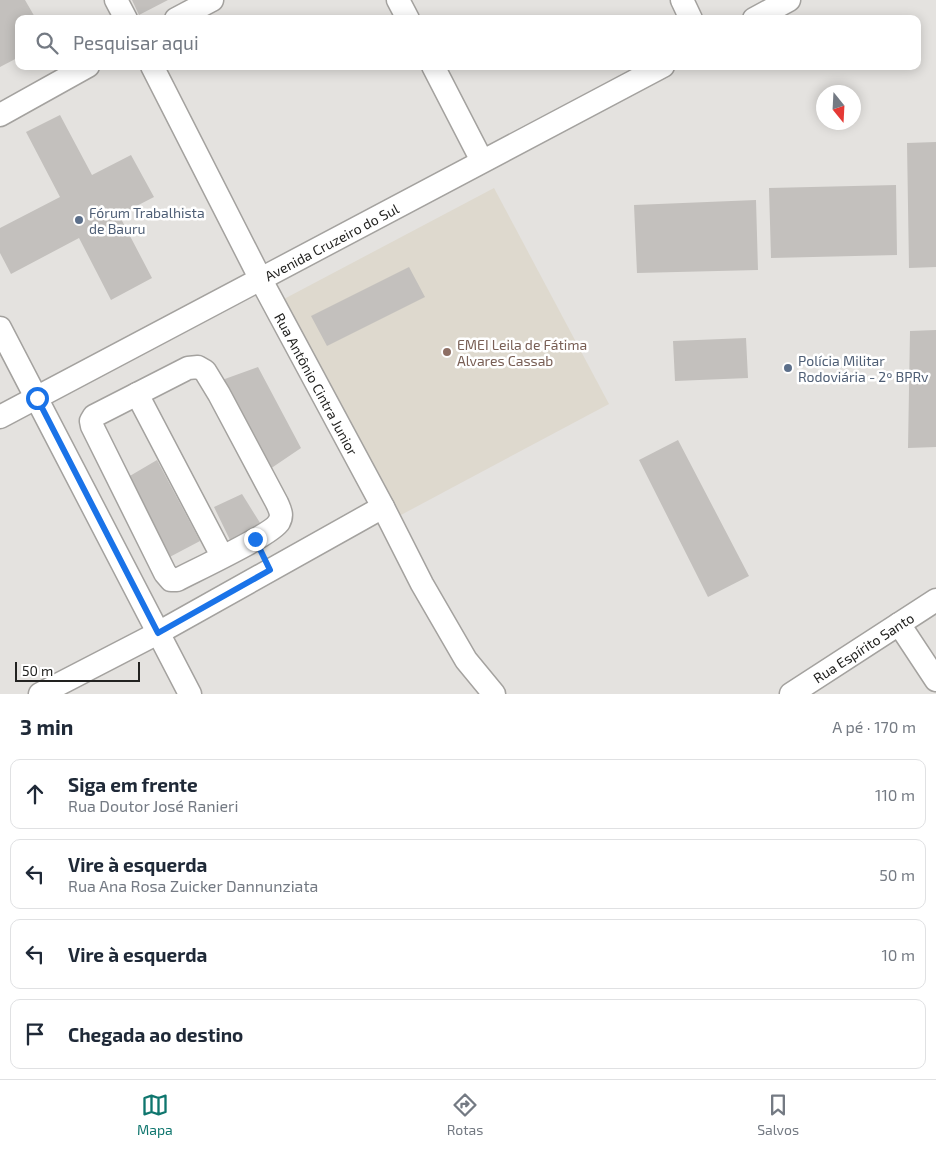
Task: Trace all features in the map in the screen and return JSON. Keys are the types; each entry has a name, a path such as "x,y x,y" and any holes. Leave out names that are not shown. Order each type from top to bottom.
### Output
{"street":[{"path":"116,0 124,15"},
{"path":"184,15 212,0"},
{"path":"398,0 406,15"},
{"path":"682,0 689,15"},
{"path":"761,15 789,0"},
{"path":"0,115 81,70"},
{"name":"Rua Antônio Cintra Junior","path":"154,70 261,280 383,507 422,584 466,660 494,694"},
{"path":"435,70 482,161"},
{"name":"Avenida Cruzeiro do Sul","path":"0,417 655,70"},
{"path":"0,328 190,694"},
{"path":"198,367 205,371 282,515 279,523 255,539 177,580 171,580 165,574 91,421 94,416 137,394 188,368 198,367"},
{"path":"137,394 222,556"},
{"path":"40,694 158,633 383,507"},
{"path":"255,539 270,570"},
{"name":"Rua Espírito Santo","path":"791,694 936,600"},
{"path":"899,624 936,680"}],"shaded area":[{"name":"EMEI Leila de Fátima Alvares Cassab","path":"494,188 609,404 399,516 284,299"}],"building":[{"path":"0,0 25,0 34,15 15,15 15,59 0,67"},
{"path":"132,0 168,0 139,15"},
{"path":"60,115 92,175 131,155 154,197 119,215 152,278 111,300 79,238 11,274 0,253 0,228 60,197 26,132"},
{"path":"936,142 936,267 909,268 907,143"},
{"path":"896,185 897,255 771,258 769,188"},
{"path":"756,200 758,270 637,273 634,205"},
{"path":"409,267 425,297 327,346 311,316"},
{"path":"936,330 936,447 908,448 910,331"},
{"path":"746,338 748,378 675,381 673,341"},
{"path":"258,367 301,448 270,469 222,380"},
{"path":"678,440 749,576 708,597 639,460"},
{"path":"157,460 200,541 164,560 123,480"},
{"path":"242,494 262,526 231,542 214,507"}],"place":[{"name":"Fórum Trabalhista de Bauru","path":"79,220"},
{"name":"EMEI Leila de Fátima Alvares Cassab","path":"447,352"},
{"name":"Polícia Militar Rodoviária - 2º BPRv","path":"788,368"}],"route":[{"path":"37,398 158,633 270,570 255,539"}]}
